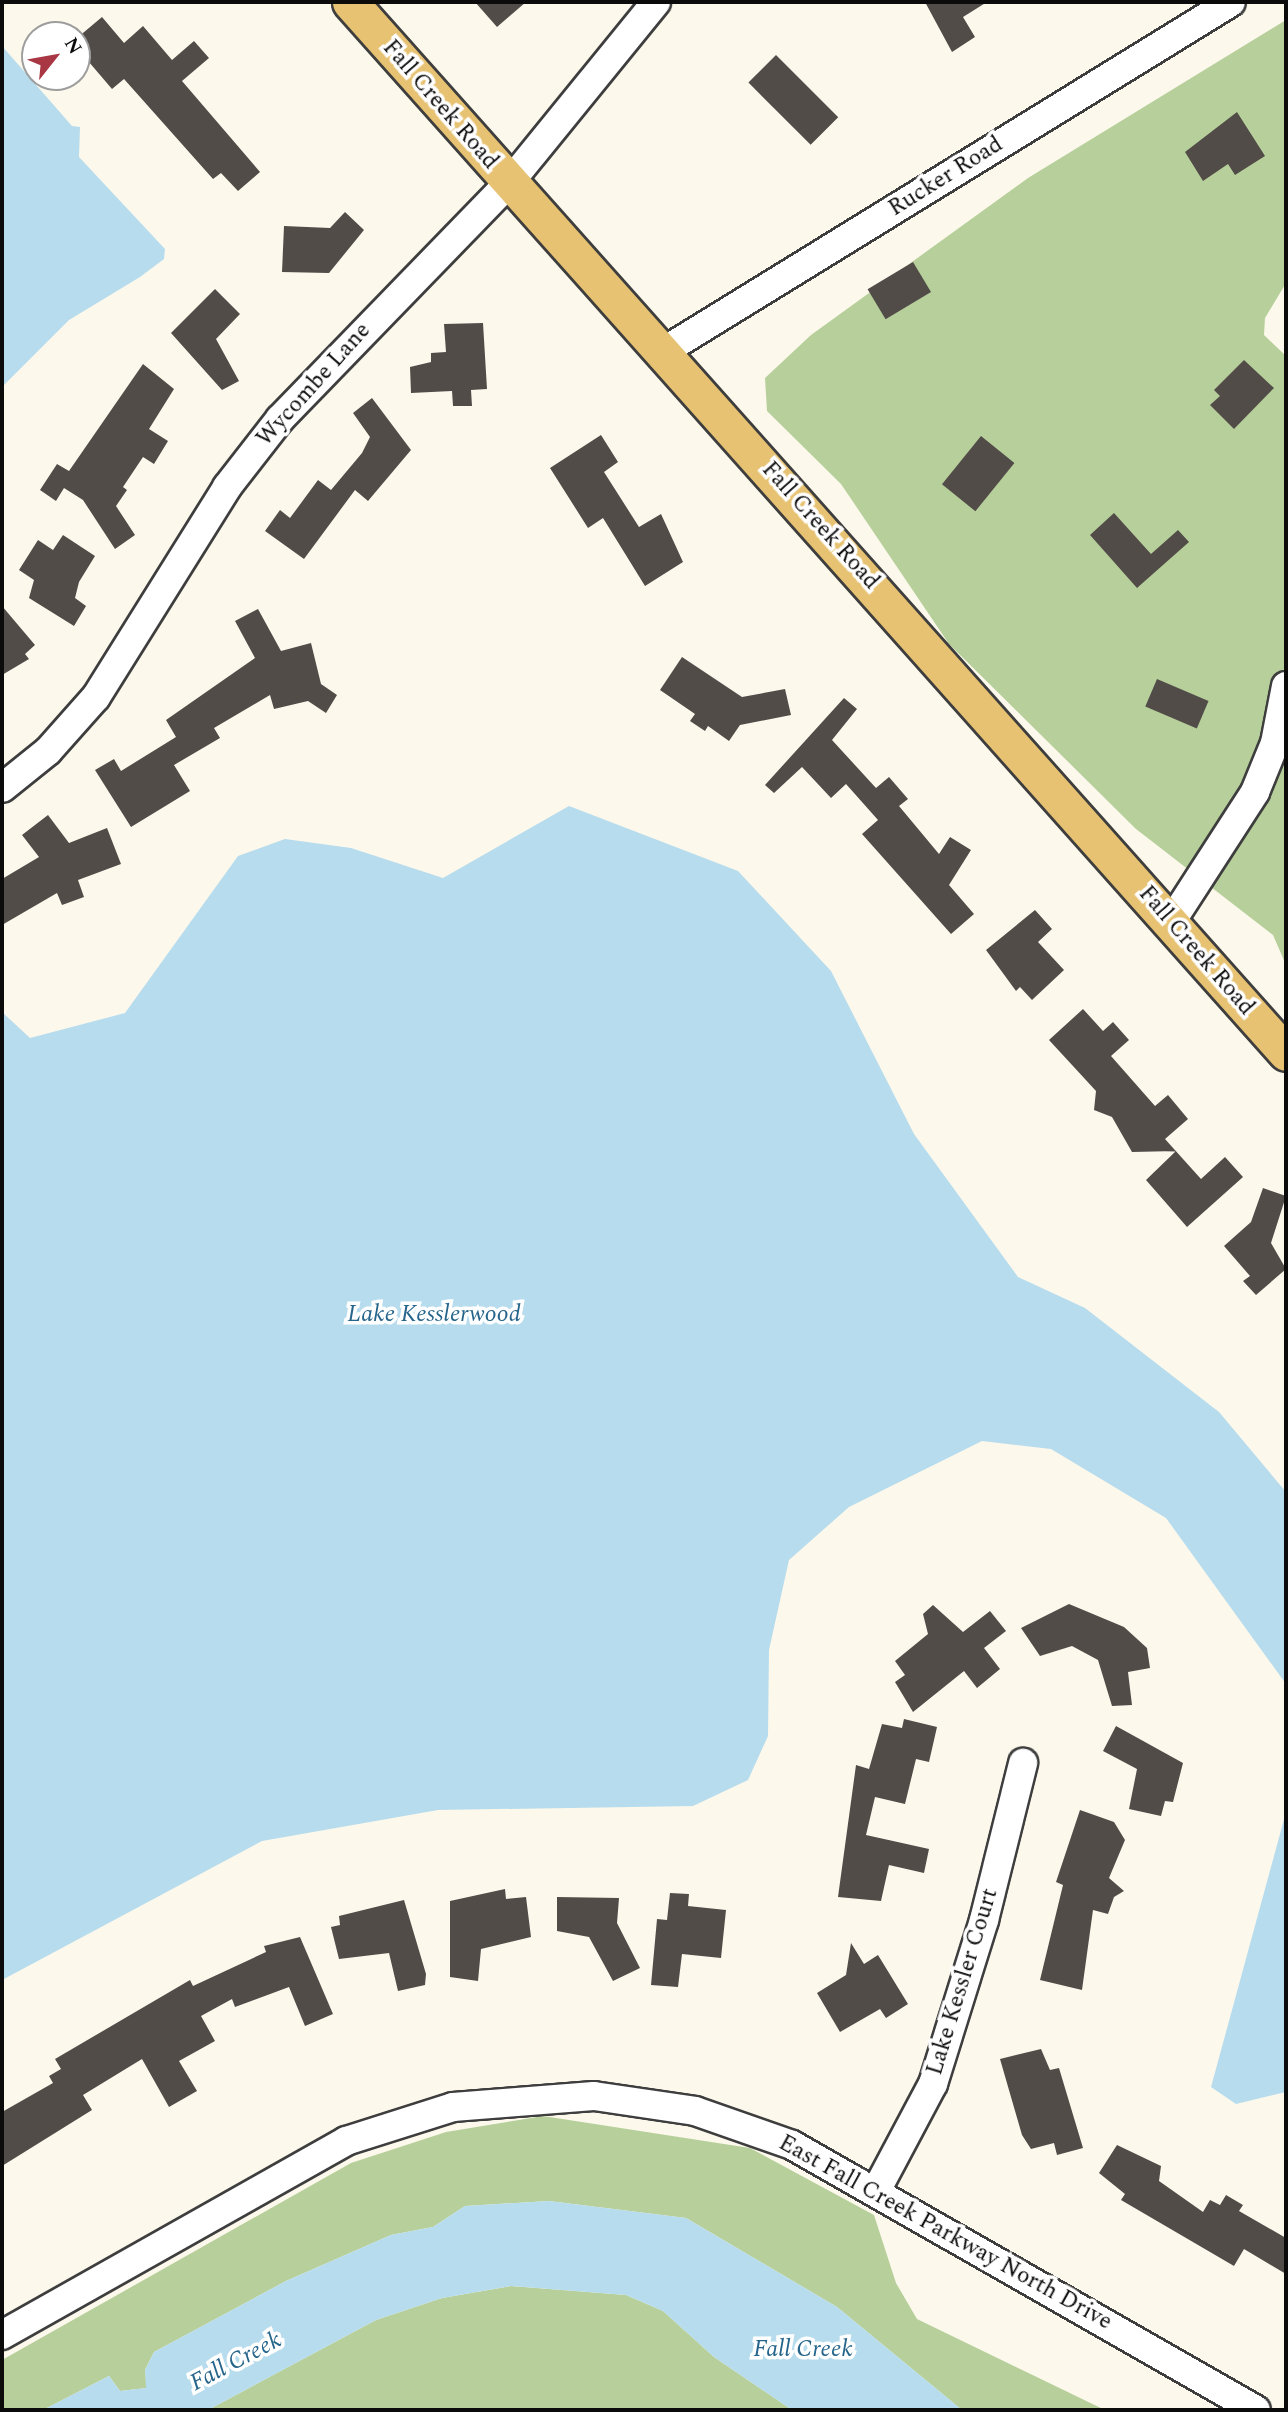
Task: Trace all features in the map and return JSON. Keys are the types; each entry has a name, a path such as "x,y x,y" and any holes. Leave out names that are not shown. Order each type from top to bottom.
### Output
{"main road":[{"name":"Fall Creek Road","path":"350,2 1286,1053"}],"street":[{"name":"Wycombe Lane","path":"2,788 48,751 96,697 227,487 280,419 509,183 656,2"},
{"name":"Rucker Road","path":"661,353 1231,2"},
{"path":"1171,922 1255,792 1275,743 1286,686"},
{"name":"Lake Kessler Court","path":"876,2190 933,2084 984,1920 1023,1763"},
{"name":"East Fall Creek Parkway North Drive","path":"2,2334 326,2150 393,2123 482,2102 584,2096 695,2111 773,2136 876,2190 1256,2410"}],"green space":[{"path":"1286,20 1286,283 1265,318 1264,335 1286,356 1286,965 1273,935 1136,829 949,644 841,484 767,411 765,378 811,335 1028,178"},
{"path":"543,2116 750,2148 874,2215 896,2283 917,2319 1105,2410 962,2410 837,2307 686,2218 549,2201 465,2206 433,2227 391,2235 286,2281 154,2352 145,2370 147,2388 120,2391 109,2376 43,2410 2,2410 2,2360 351,2163 446,2132"},
{"path":"511,2286 626,2295 663,2311 714,2357 792,2410 208,2410 376,2320 442,2298"}],"water":[{"path":"2,46 21,68 21,91 41,91 72,126 80,127 79,157 165,249 164,259 140,277 69,320 2,387"},
{"name":"Lake Kesslerwood","path":"569,806 738,871 831,971 914,1134 1018,1277 1085,1308 1219,1412 1286,1492 1286,1684 1166,1518 1051,1449 982,1441 849,1507 789,1560 769,1650 768,1736 748,1780 693,1806 438,1810 262,1841 2,1980 2,1012 30,1038 125,1013 238,856 285,839 351,848 443,878"},
{"path":"1286,1812 1286,2092 1236,2104 1211,2087"},
{"name":"Fall Creek","path":"549,2201 686,2218 837,2307 962,2410 792,2410 714,2357 663,2311 626,2295 511,2286 442,2298 376,2320 208,2410 43,2410 109,2376 120,2391 146,2388 145,2370 154,2352 286,2281 391,2235 433,2227 465,2206"}],"building":[{"path":"475,2 526,2 497,27"},
{"path":"925,2 987,2 963,17 975,37 952,52"},
{"path":"102,17 124,43 143,26 172,60 194,41 209,58 182,81 260,172 238,191 221,173 213,179 124,79 112,89 91,64 91,26"},
{"path":"776,55 838,117 811,145 748,83"},
{"path":"1237,112 1265,156 1235,175 1228,164 1203,181 1185,152"},
{"path":"345,212 364,230 329,273 282,272 284,226 330,228"},
{"path":"913,262 931,292 886,319 868,289"},
{"path":"215,289 240,314 216,339 239,381 222,390 171,333"},
{"path":"483,323 487,389 471,390 472,406 453,406 452,391 411,393 410,367 431,362 431,353 446,352 444,324"},
{"path":"1244,360 1274,388 1234,429 1210,405 1220,396 1214,390"},
{"path":"143,364 174,389 149,429 168,441 154,464 143,457 123,487 127,490 116,506 135,535 115,549 83,500 64,488 56,501 40,490 57,464 69,471"},
{"path":"372,398 411,450 368,501 355,490 304,559 265,531 280,510 290,518 318,480 331,490 362,453 370,437 353,413"},
{"path":"601,435 618,462 604,472 639,527 661,514 683,562 645,586 603,518 588,528 550,468"},
{"path":"981,436 1014,463 975,511 942,484"},
{"path":"1114,513 1151,554 1178,530 1189,542 1137,588 1090,535"},
{"path":"63,535 95,556 79,582 75,598 86,606 74,626 29,598 34,580 19,570 38,540 53,550"},
{"path":"2,606 35,645 25,654 29,659 2,675"},
{"path":"258,609 281,651 311,643 321,684 337,695 326,713 308,701 274,709 270,695 214,728 220,738 174,765 190,791 131,827 95,770 114,759 121,771 176,737 166,720 255,658 235,621"},
{"path":"682,657 742,697 785,689 791,715 740,725 729,741 708,726 705,731 690,721 695,714 660,690"},
{"path":"1157,679 1209,701 1197,728 1145,707"},
{"path":"844,698 857,709 832,740 876,788 889,777 908,799 899,806 939,854 950,837 971,850 949,885 974,914 951,934 862,834 878,820 846,784 831,798 802,767 774,793 765,785"},
{"path":"48,815 69,843 107,828 121,864 78,880 84,897 62,905 57,893 2,925 2,879 39,857 22,835"},
{"path":"1035,910 1052,929 1038,942 1064,970 1032,1000 1020,987 1016,991 986,950"},
{"path":"1083,1009 1103,1031 1113,1022 1129,1040 1111,1056 1155,1106 1168,1095 1188,1119 1165,1139 1176,1151 1132,1152 1112,1117 1094,1110 1096,1091 1049,1040"},
{"path":"1176,1151 1201,1179 1225,1157 1243,1177 1187,1227 1146,1180"},
{"path":"1263,1188 1286,1196 1271,1243 1286,1269 1256,1295 1243,1281 1250,1276 1224,1246 1251,1222"},
{"path":"1069,1604 1124,1627 1147,1648 1150,1668 1128,1672 1132,1705 1112,1706 1098,1660 1072,1646 1040,1656 1021,1628"},
{"path":"933,1605 963,1632 990,1611 1006,1631 984,1648 1000,1669 977,1688 964,1671 913,1712 895,1682 905,1675 895,1661 928,1634 923,1614"},
{"path":"904,1719 937,1727 929,1762 916,1759 905,1804 875,1797 866,1835 929,1849 924,1873 889,1865 881,1901 838,1897 856,1765 869,1769 882,1724 902,1728"},
{"path":"1116,1726 1183,1763 1173,1802 1165,1801 1161,1816 1129,1809 1137,1769 1103,1751"},
{"path":"1080,1810 1114,1822 1125,1840 1109,1878 1124,1891 1114,1897 1108,1914 1093,1910 1082,1990 1040,1980 1063,1885 1056,1882"},
{"path":"505,1889 506,1899 526,1897 531,1937 481,1949 478,1981 450,1977 450,1901"},
{"path":"670,1893 689,1894 688,1906 726,1910 721,1958 682,1954 678,1987 651,1985 657,1919 667,1920"},
{"path":"557,1897 619,1898 617,1923 640,1968 613,1981 589,1937 557,1931"},
{"path":"404,1900 426,1974 425,1985 398,1991 389,1953 339,1959 331,1927 340,1925 339,1916"},
{"path":"300,1937 333,2014 305,2026 289,1987 235,2007 232,1999 201,2016 215,2041 179,2061 197,2091 169,2107 142,2059 83,2095 92,2110 2,2166 2,2112 53,2083 49,2076 61,2069 55,2059 190,1980 193,1986 266,1952 264,1946"},
{"path":"851,1943 864,1964 878,1955 908,2004 886,2018 880,2009 840,2032 817,1993 846,1975"},
{"path":"1041,2049 1050,2070 1059,2068 1083,2148 1057,2155 1054,2143 1031,2149 1022,2135 1000,2059"},
{"path":"1117,2145 1161,2166 1159,2181 1203,2212 1210,2200 1220,2205 1226,2195 1243,2205 1239,2211 1286,2238 1286,2274 1244,2249 1234,2266 1121,2200 1125,2194 1099,2173"}]}
